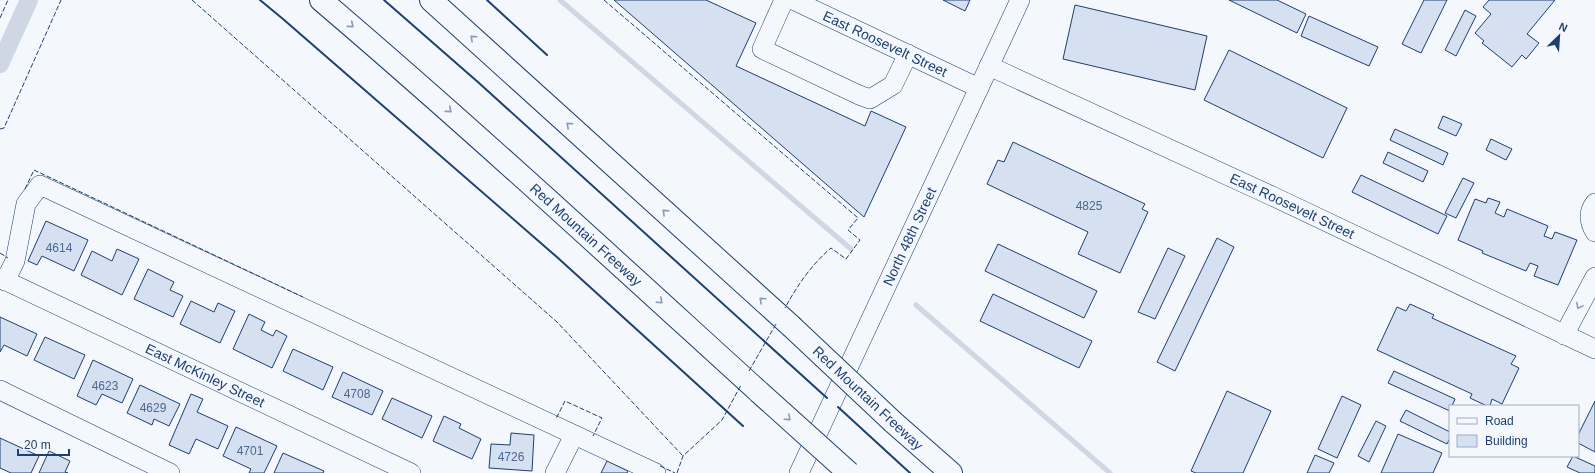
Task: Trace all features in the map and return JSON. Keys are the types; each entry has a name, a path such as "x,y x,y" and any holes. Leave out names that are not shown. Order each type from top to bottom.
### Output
{"highway":[{"name":"Red Mountain Freeway","path":"321,0 500,155 849,473"},
{"name":"Red Mountain Freeway","path":"431,0 791,326 893,422 951,473"}],"street":[{"path":"784,0 762,49 864,97 870,99 893,85 908,54"},
{"name":"East Roosevelt Street","path":"792,0 979,88"},
{"name":"North 48th Street","path":"799,473 1020,0"},
{"name":"East Roosevelt Street","path":"989,66 1272,196 1564,335 1593,342"},
{"path":"2,279 15,261 26,204 40,185 656,473"},
{"path":"1595,203 1590,217 1595,232"},
{"path":"1564,335 1595,277"},
{"name":"East McKinley Street","path":"2,279 411,473"},
{"path":"0,390 170,473"},
{"path":"556,473 574,435"}],"building":[{"path":"614,0 706,0 756,23 736,66 865,126 871,111 906,127 864,217"},
{"path":"943,0 970,0 965,11"},
{"path":"1229,0 1277,0 1306,14 1297,33"},
{"path":"1424,0 1447,0 1421,53 1402,44"},
{"path":"1489,0 1555,0 1527,34 1539,43 1526,59 1522,55 1512,67 1482,43 1484,41 1475,33 1491,14 1483,7"},
{"path":"1075,5 1207,36 1195,90 1063,59"},
{"path":"1465,10 1476,16 1456,56 1445,50"},
{"path":"1309,16 1378,47 1369,66 1301,36"},
{"path":"1229,50 1347,108 1323,158 1204,100"},
{"path":"1443,116 1462,124 1456,136 1438,128"},
{"path":"1395,129 1448,153 1443,165 1390,140"},
{"path":"1491,139 1512,149 1506,160 1486,150"},
{"path":"1013,142 1145,204 1142,209 1148,212 1120,273 1078,254 1088,232 987,184 998,160 1004,162"},
{"path":"1388,152 1428,171 1423,182 1383,163"},
{"path":"1361,175 1447,216 1438,234 1352,192"},
{"path":"1463,178 1474,183 1456,218 1445,213"},
{"path":"1488,198 1500,202 1495,213 1504,217 1507,209 1548,226 1544,236 1552,239 1555,232 1577,240 1558,285 1534,276 1538,266 1530,263 1526,271 1482,253 1483,251 1458,240 1475,199 1486,203"},
{"path":"46,221 88,240 74,271 42,256 37,265 28,261"},
{"path":"1217,238 1234,247 1175,371 1157,362"},
{"path":"998,244 1097,291 1084,318 985,271"},
{"path":"1168,248 1185,256 1155,319 1138,312"},
{"path":"117,249 139,259 122,295 81,275 92,251 112,261"},
{"path":"148,269 174,282 170,290 183,296 173,317 134,299"},
{"path":"993,294 1092,341 1079,368 980,321"},
{"path":"191,301 214,312 218,303 235,311 220,343 180,324"},
{"path":"1410,304 1434,315 1432,318 1516,356 1511,364 1519,368 1502,404 1492,399 1490,405 1485,405 1470,398 1472,394 1377,350 1397,307 1406,311"},
{"path":"249,314 265,322 261,330 273,336 276,330 287,336 272,368 233,349"},
{"path":"0,317 37,334 27,356 4,345 0,352"},
{"path":"45,337 85,355 74,379 34,360"},
{"path":"293,349 333,367 323,390 283,371"},
{"path":"93,360 133,379 122,403 102,394 96,405 77,396"},
{"path":"1394,371 1455,399 1452,405 1449,405 1449,411 1388,383"},
{"path":"343,372 383,391 372,415 332,397"},
{"path":"140,385 180,404 169,426 154,419 152,425 127,413"},
{"path":"1227,391 1271,411 1243,473 1196,473 1191,471"},
{"path":"191,394 203,399 197,412 228,426 218,449 196,439 189,454 169,445"},
{"path":"1342,396 1361,405 1337,458 1318,449"},
{"path":"392,398 432,416 422,438 382,419"},
{"path":"1595,401 1595,452 1579,444 1579,433"},
{"path":"1406,410 1449,432 1449,440 1447,444 1400,421"},
{"path":"444,416 461,424 459,428 481,439 472,459 433,441"},
{"path":"1376,421 1386,426 1369,462 1358,456"},
{"path":"236,427 277,446 264,473 249,473 251,469 223,456"},
{"path":"511,433 534,435 532,471 489,468 491,444 510,445"},
{"path":"1398,434 1442,453 1433,473 1381,473"},
{"path":"0,438 39,456 31,473 11,473 0,468"},
{"path":"49,451 70,461 65,472 68,473 39,473"},
{"path":"283,453 324,471 323,473 274,473"},
{"path":"1315,455 1334,463 1329,473 1307,473"},
{"path":"1572,457 1575,457 1595,466 1595,473 1580,473 1567,467"},
{"path":"607,461 628,471 627,473 601,473"}],"waterway":[{"path":"0,64 29,0"},
{"path":"560,0 851,249"},
{"path":"916,305 1110,473"}],"fence":[{"path":"0,18 8,0"},
{"path":"0,129 4,128 61,0"},
{"path":"192,0 557,322 683,456"},
{"path":"604,0 858,218 848,230 860,240 846,259 831,248 817,261 805,276 785,308"},
{"path":"25,189 34,170 303,297"},
{"path":"0,253 8,258"},
{"path":"749,371 776,324"},
{"path":"677,473 683,456 722,420 741,385"},
{"path":"556,417 565,401 602,418 593,436"},
{"path":"660,466 675,473"}],"wall":[{"path":"260,0 558,258 743,426"},
{"path":"384,0 479,83 827,398"},
{"path":"487,0 547,55"},
{"path":"838,407 910,473"}]}
